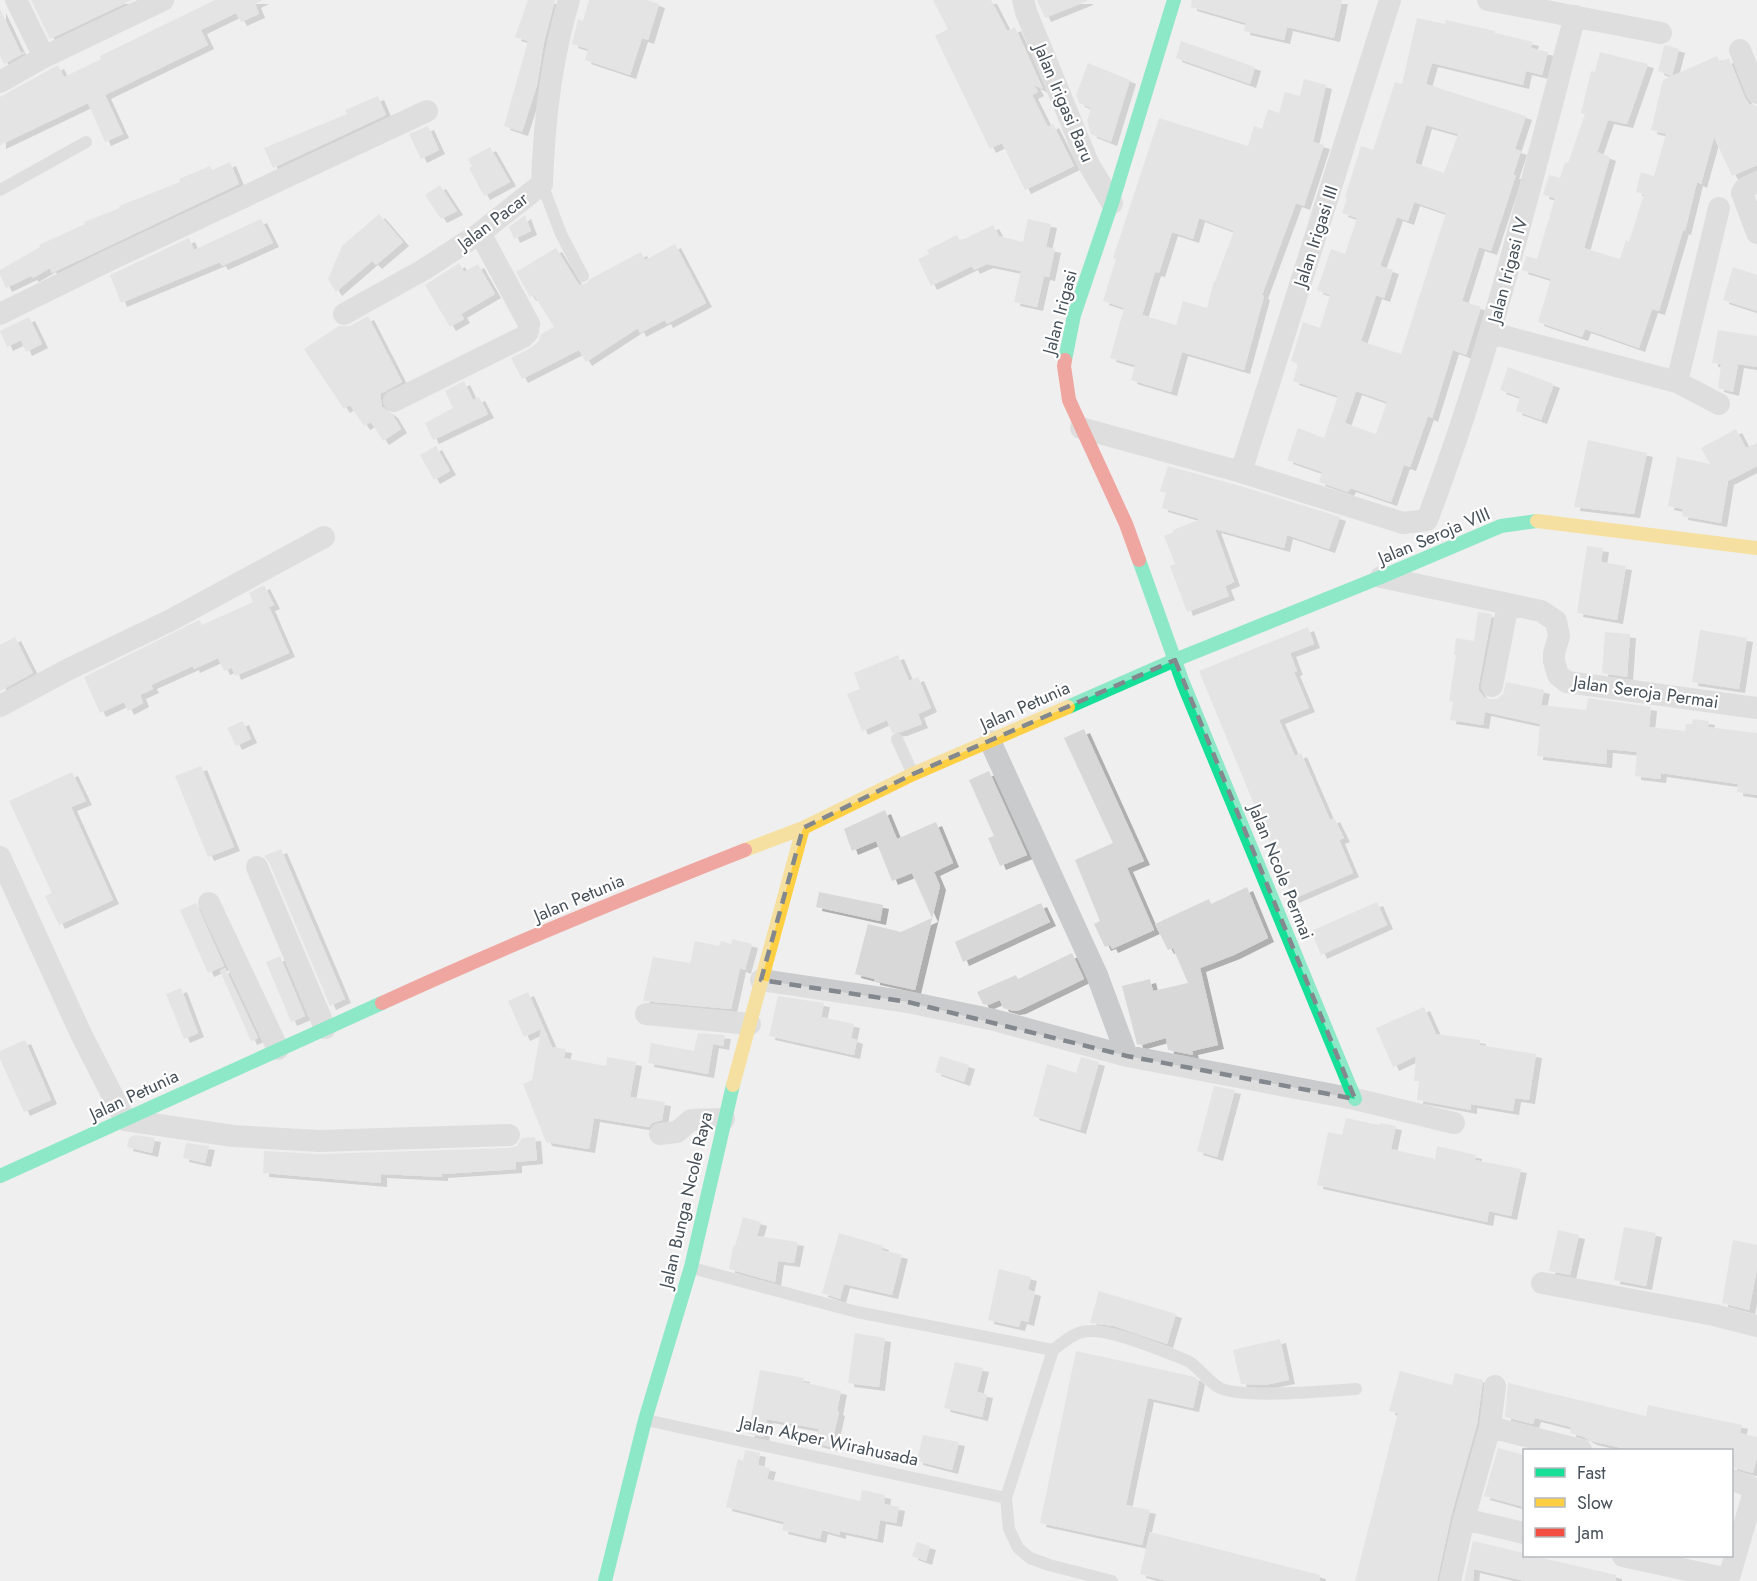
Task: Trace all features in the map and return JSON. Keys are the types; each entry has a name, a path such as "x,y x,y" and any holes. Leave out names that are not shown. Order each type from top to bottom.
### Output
{"street":[{"path":"16,0 44,57"},
{"path":"0,82 137,6 163,0"},
{"name":"Jalan Pacar","path":"344,314 423,270 480,233 542,184 543,149 555,54 569,0"},
{"name":"Jalan Irigasi Baru","path":"1023,0 1088,164 1112,203"},
{"name":"Jalan Irigasi","path":"1174,0 1112,203 1074,315 1064,366 1069,400 1126,524 1174,660"},
{"name":"Jalan Irigasi III","path":"1241,472 1390,0"},
{"path":"1488,0 1661,33"},
{"name":"Jalan Irigasi IV","path":"1427,520 1450,461 1491,333 1575,16"},
{"path":"1740,50 1757,93"},
{"path":"0,314 427,111"},
{"path":"1757,182 1745,188 1742,193 1757,233"},
{"path":"1677,382 1719,208"},
{"path":"394,402 523,337 528,332 529,324 480,233"},
{"path":"1491,333 1677,382 1719,404"},
{"path":"1081,428 1241,472 1403,523 1427,520 1449,548"},
{"name":"Jalan Seroja VIII","path":"1174,660 1382,577 1501,526 1535,521 1757,549"},
{"path":"0,706 67,670 171,620 324,537"},
{"name":"Jalan Seroja Permai","path":"1382,577 1541,611 1556,621 1560,636 1554,653 1554,662 1558,675 1568,682 1757,708"},
{"path":"1492,686 1508,604"},
{"name":"Jalan Petunia","path":"0,1176 484,957 653,886 803,828 913,774 1174,660"},
{"name":"Jalan Ncole Permai","path":"1174,660 1355,1099"},
{"path":"990,741 1097,975 1127,1056"},
{"name":"Jalan Bunga Ncole Raya","path":"605,1581 645,1420 691,1267 724,1119 803,828"},
{"path":"0,857 81,1034 125,1120 233,1136 319,1141 509,1135"},
{"path":"257,867 325,1028"},
{"path":"209,903 278,1049"},
{"path":"761,980 908,1002 994,1020 1127,1056 1355,1099 1454,1123"},
{"path":"646,1014 750,1024"},
{"path":"660,1134 677,1132 691,1120 724,1119"},
{"path":"1542,1283 1714,1315 1757,1326"},
{"path":"1450,1581 1464,1520 1491,1427 1495,1386"},
{"path":"1491,1427 1577,1449"},
{"path":"1627,1557 1728,1580 1753,1496 1749,1486 1733,1480"},
{"path":"1464,1520 1523,1533"}],"lane":[{"path":"0,190 86,142"},
{"path":"542,184 561,234 583,276"},
{"path":"897,740 913,774"},
{"path":"691,1267 857,1312 1053,1350"},
{"path":"1112,1581 1030,1558 1018,1548 1009,1529 1006,1498 1053,1350 1072,1335 1089,1330 1110,1333 1188,1361 1198,1367 1218,1387 1226,1391 1287,1393 1356,1389"},
{"name":"Jalan Akper Wirahusada","path":"645,1420 1006,1498"}],"highlighted area":[{"path":"1175,660 1355,1099 1127,1056 908,1002 761,980 803,828 913,774"}],"building":[{"path":"31,0 132,0 50,39"},
{"path":"215,0 263,0 255,4 259,14 241,22 236,13 201,30 208,45 105,95 123,134 105,142 88,103 0,145 0,97 58,65 64,77 101,59 100,56"},
{"path":"528,0 555,0 544,42 537,85 522,132 504,126 528,41 515,37"},
{"path":"589,0 647,0 659,4 648,40 642,38 630,75 585,60 588,49 572,44 578,19 583,21"},
{"path":"933,0 991,0 1007,31 1015,27 1043,89 1034,85 1038,92 1032,95 1048,127 1053,124 1074,166 1025,190 1002,143 990,149 935,36 948,29"},
{"path":"1037,0 1087,0 1087,1 1045,18"},
{"path":"1192,0 1342,0 1334,38 1287,27 1284,40 1244,31 1246,23 1191,7"},
{"path":"0,9 21,53 26,52 4,64 0,56"},
{"path":"1417,18 1445,24 1446,20 1495,31 1495,33 1533,42 1531,48 1548,52 1542,75 1526,71 1523,85 1432,63 1426,84 1526,116 1515,149 1521,151 1513,175 1516,175 1491,251 1479,247 1462,301 1481,307 1466,355 1453,350 1432,418 1428,416 1410,467 1404,465 1391,502 1350,488 1348,492 1319,482 1322,472 1287,460 1298,428 1324,438 1338,396 1293,381 1298,364 1291,361 1303,322 1320,328 1330,295 1317,290 1331,249 1345,254 1357,218 1342,213 1361,146 1373,150 1395,82 1402,84","holes":["1426,125 1458,134 1444,173 1415,163","1414,202 1446,213 1401,354 1361,341 1376,295 1384,298 1393,270 1380,266 1397,217 1408,221","1356,391 1387,402 1376,434 1345,423"]},
{"path":"1181,41 1255,67 1250,84 1176,58"},
{"path":"1666,45 1679,49 1672,76 1658,71"},
{"path":"1600,52 1648,64 1627,124 1608,120 1597,152 1610,157 1584,248 1620,259 1626,240 1629,242 1644,194 1636,192 1641,172 1654,176 1666,134 1651,130 1663,80 1717,56 1720,62 1729,58 1745,98 1749,104 1757,106 1757,165 1732,176 1714,137 1701,184 1697,182 1685,231 1683,230 1659,311 1652,309 1639,348 1585,329 1582,337 1538,322 1551,279 1522,270 1526,256 1537,259 1555,198 1543,195 1549,175 1560,178 1565,162 1568,163 1585,114 1581,113 1591,71 1595,72"},
{"path":"1088,63 1130,80 1111,142 1091,134 1087,121 1091,108 1079,103 1076,95"},
{"path":"1304,79 1326,85 1313,142 1324,145 1304,206 1296,203 1262,295 1264,296 1244,370 1182,352 1171,392 1131,380 1135,365 1110,358 1124,308 1103,301 1116,259 1113,258 1159,118 1248,146 1254,126 1262,129 1268,109 1279,113 1285,92 1300,96","holes":["1199,218 1234,231 1214,281 1207,308 1183,301 1176,325 1142,315 1155,272 1159,273 1172,232 1193,239"]},
{"path":"378,96 386,115 273,168 264,148 347,114 345,110"},
{"path":"428,126 439,150 421,159 409,134"},
{"path":"490,147 510,182 484,196 469,168 472,166 468,159"},
{"path":"230,162 239,184 52,273 50,268 33,278 31,276 6,288 0,270 40,247 39,245 85,224 84,222 120,208 119,206 180,182 179,179 210,166 212,170"},
{"path":"440,185 457,211 441,219 425,195"},
{"path":"379,214 403,242 376,265 372,261 336,292 328,279 342,246"},
{"path":"525,215 531,231 514,239 509,227"},
{"path":"261,219 273,243 222,266 220,262 121,303 110,275 189,238 194,250"},
{"path":"1028,219 1051,224 1046,247 1055,249 1049,277 1044,276 1037,307 1014,302 1021,271 987,264 974,270 972,266 931,286 918,259 929,254 927,250 957,235 960,241 993,225 999,236 1023,242"},
{"path":"675,244 706,303 667,324 665,320 640,333 638,328 586,362 579,350 522,379 511,358 529,349 538,342 541,334 554,327 534,295 530,297 516,272 556,248 579,285 587,283 590,279 641,252 645,260"},
{"path":"459,263 464,272 478,264 495,294 461,314 464,319 450,327 425,285"},
{"path":"1733,267 1757,275 1757,311 1723,300"},
{"path":"368,316 402,382 380,394 382,407 392,414 401,429 383,441 371,422 364,426 350,405 344,409 304,349 339,326 350,326"},
{"path":"29,317 42,344 26,352 21,340 7,347 0,331"},
{"path":"1718,330 1757,336 1757,367 1738,364 1733,392 1718,388 1721,364 1712,363"},
{"path":"1508,367 1554,384 1541,420 1516,411 1520,397 1500,390"},
{"path":"464,381 473,400 479,397 488,414 433,440 425,423 453,408 445,391"},
{"path":"1736,429 1746,448 1757,443 1757,466 1728,481 1721,523 1682,516 1683,509 1668,506 1677,457 1710,464 1701,448"},
{"path":"1588,440 1647,453 1634,514 1574,507"},
{"path":"436,446 450,471 434,480 420,455"},
{"path":"1168,466 1340,517 1329,549 1287,535 1284,548 1215,529 1234,582 1225,586 1229,596 1187,612 1170,566 1175,564 1164,536 1200,519 1162,508 1166,493 1160,491"},
{"path":"1587,546 1603,548 1601,562 1626,566 1617,620 1577,613"},
{"path":"264,585 274,605 269,607 289,653 235,676 232,668 224,671 218,658 194,669 193,666 151,685 153,689 140,695 143,703 128,711 124,702 100,713 84,677 199,620 202,625 253,602 249,593"},
{"path":"1478,612 1492,614 1479,683 1479,691 1484,697 1497,699 1503,694 1506,682 1544,690 1541,705 1586,710 1588,698 1651,707 1649,727 1685,731 1686,724 1692,724 1693,719 1709,721 1708,727 1757,733 1757,795 1737,792 1738,784 1661,773 1660,779 1635,776 1637,752 1607,749 1606,764 1537,756 1540,724 1485,712 1483,725 1450,720 1453,702 1449,701 1456,655 1454,655 1456,638 1474,641"},
{"path":"1308,627 1314,644 1290,653 1297,671 1294,672 1309,708 1279,720 1295,756 1301,753 1330,820 1334,818 1344,838 1339,840 1353,873 1293,899 1199,671"},
{"path":"1700,630 1747,638 1739,689 1692,682"},
{"path":"1605,632 1630,634 1627,677 1602,673"},
{"path":"15,637 33,673 0,691 0,645"},
{"path":"898,655 909,681 918,677 931,708 918,714 922,724 901,732 892,733 887,720 862,731 847,694 860,689 854,673"},
{"path":"243,721 251,739 236,746 227,728"},
{"path":"1084,729 1144,861 1127,868 1154,930 1112,949 1110,945 1105,947 1094,924 1100,921 1075,860 1113,843 1064,738"},
{"path":"201,766 234,847 208,857 175,776"},
{"path":"989,771 1027,855 1000,866 988,838 994,836 969,780"},
{"path":"72,772 86,801 71,807 113,900 59,925 45,896 52,893 9,801"},
{"path":"885,810 897,839 936,822 953,863 934,872 940,886 915,990 874,981 874,979 855,974 868,924 901,932 932,918 912,873 892,881 876,841 852,851 844,829"},
{"path":"281,849 345,999 330,1006 269,862 264,856"},
{"path":"1247,887 1268,938 1234,955 1200,968 1218,1045 1192,1051 1193,1055 1168,1050 1166,1038 1137,1044 1122,986 1150,979 1153,991 1188,983 1173,948 1168,950 1155,924 1209,899 1211,904"},
{"path":"819,892 883,905 880,921 816,907"},
{"path":"1377,902 1387,925 1321,955 1311,931"},
{"path":"196,903 224,966 208,973 180,910"},
{"path":"1041,903 1050,922 963,962 955,942"},
{"path":"732,939 752,944 745,970 740,968 731,1009 643,1001 653,957 690,963 695,941 719,946 721,941 731,944"},
{"path":"1072,953 1084,979 1020,1010 1003,1008 1000,1000 988,1005 983,1004 977,992 1016,975 1018,979"},
{"path":"280,956 305,1016 291,1022 266,962"},
{"path":"225,968 258,1038 251,1041 220,971"},
{"path":"181,988 198,1033 184,1039 166,994"},
{"path":"528,992 552,1047 566,1049 564,1058 606,1066 607,1057 636,1062 630,1097 665,1102 662,1120 652,1123 649,1127 594,1118 589,1149 546,1142 523,1084 532,1080 541,1029 524,1037 508,1001"},
{"path":"778,996 824,1003 821,1017 854,1024 851,1038 857,1040 854,1055 769,1036"},
{"path":"1424,1007 1436,1034 1480,1040 1479,1045 1536,1054 1529,1100 1515,1098 1513,1111 1471,1104 1471,1110 1417,1100 1419,1081 1414,1081 1416,1056 1393,1067 1376,1028"},
{"path":"698,1033 725,1035 723,1046 713,1044 708,1074 648,1063 651,1043 694,1051"},
{"path":"25,1040 51,1100 24,1112 0,1059 0,1051"},
{"path":"940,1056 969,1065 964,1082 935,1072"},
{"path":"1081,1057 1099,1062 1080,1130 1033,1116 1047,1064 1076,1073"},
{"path":"1214,1086 1235,1090 1217,1157 1197,1151"},
{"path":"1346,1118 1396,1126 1391,1149 1435,1159 1437,1146 1476,1155 1475,1160 1521,1169 1511,1216 1489,1211 1487,1222 1317,1185 1328,1132 1342,1135"},
{"path":"135,1135 155,1138 152,1153 127,1147 129,1138"},
{"path":"535,1137 537,1160 516,1162 516,1169 442,1174 442,1177 381,1174 381,1183 263,1173 264,1151 319,1154 509,1148 517,1146 522,1138"},
{"path":"186,1143 209,1146 205,1163 183,1158"},
{"path":"743,1217 761,1222 757,1236 798,1242 794,1263 778,1261 775,1282 729,1269 733,1246 735,1246"},
{"path":"1624,1227 1656,1233 1646,1286 1614,1280"},
{"path":"1558,1230 1579,1235 1570,1275 1549,1271"},
{"path":"839,1233 883,1246 882,1250 902,1255 892,1295 844,1284 840,1299 822,1293"},
{"path":"1733,1240 1757,1245 1757,1269 1749,1310 1722,1303"},
{"path":"999,1269 1031,1277 1028,1290 1035,1292 1028,1322 1021,1320 1019,1327 988,1320"},
{"path":"1099,1291 1176,1314 1167,1344 1114,1326 1090,1323"},
{"path":"855,1333 885,1338 879,1387 848,1383"},
{"path":"1280,1339 1289,1380 1265,1385 1241,1384 1233,1350"},
{"path":"1076,1351 1195,1377 1199,1381 1193,1408 1148,1398 1126,1505 1150,1510 1142,1545 1040,1523"},
{"path":"955,1362 983,1368 977,1392 987,1394 982,1417 944,1408"},
{"path":"760,1370 804,1378 803,1382 841,1391 831,1447 815,1443 819,1429 767,1419 763,1437 748,1434"},
{"path":"1400,1371 1452,1385 1455,1373 1483,1380 1477,1424 1451,1516 1437,1581 1355,1581 1398,1413 1389,1411"},
{"path":"1508,1383 1646,1416 1648,1405 1742,1425 1740,1433 1757,1437 1757,1457 1753,1473 1733,1468 1733,1449 1626,1449 1591,1441 1570,1433 1571,1427 1535,1418 1533,1424 1505,1417"},
{"path":"923,1435 959,1442 952,1470 917,1461"},
{"path":"1498,1448 1523,1455 1523,1507 1484,1496"},
{"path":"745,1450 760,1453 758,1465 770,1468 767,1479 860,1501 862,1490 885,1495 884,1504 899,1507 896,1523 880,1520 877,1539 840,1531 840,1535 822,1530 820,1539 782,1530 784,1522 726,1507 738,1459 743,1461"},
{"path":"1150,1532 1320,1575 1319,1581 1167,1581 1140,1574"},
{"path":"1473,1541 1523,1553 1523,1557 1538,1557 1616,1575 1616,1581 1525,1581 1474,1569 1473,1581 1464,1581"},
{"path":"917,1542 930,1546 926,1561 912,1556"}],"traffic: fast":[{"path":"1065,360 1074,315 1112,203 1174,0"},
{"path":"1068,707 1175,660 1501,526 1537,521"},
{"path":"1139,560 1183,683 1355,1099"},
{"path":"0,1176 382,1003"},
{"path":"605,1581 645,1420 691,1267 733,1085"}],"traffic: slow":[{"path":"1537,521 1757,548"},
{"path":"745,850 803,828 913,774 1068,707"},
{"path":"733,1085 803,828"}],"traffic: jam":[{"path":"1065,360 1069,400 1126,524 1139,560"},
{"path":"382,1003 563,924 745,850"}]}
